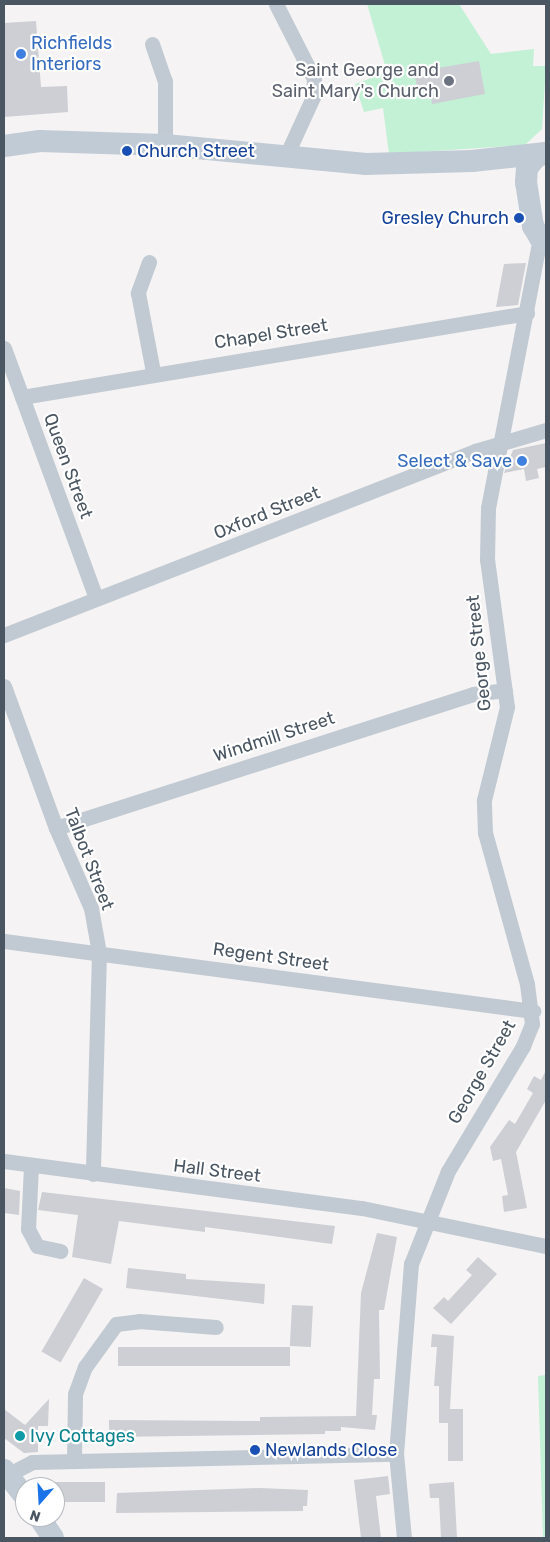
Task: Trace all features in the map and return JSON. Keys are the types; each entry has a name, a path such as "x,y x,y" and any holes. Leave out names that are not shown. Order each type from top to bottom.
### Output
{"street":[{"path":"276,4 314,79 313,97 286,156"},
{"path":"152,44 165,81 165,145"},
{"path":"4,146 40,141 165,145 366,164 546,153"},
{"path":"543,239 533,226 526,182 527,168 536,157 546,153"},
{"path":"502,157 519,170 526,182"},
{"name":"George Street","path":"404,1538 396,1454 406,1293 426,1219 462,1143 530,1034 533,1011 485,833 484,800 504,729 505,690 488,560 488,508 543,239"},
{"path":"149,262 138,293 153,372"},
{"name":"Chapel Street","path":"22,396 153,372 527,313"},
{"name":"Queen Street","path":"4,348 96,598"},
{"name":"Oxford Street","path":"4,635 500,442 546,430"},
{"name":"Talbot Street","path":"4,686 56,828 91,908 99,953 93,1174"},
{"name":"Windmill Street","path":"56,828 464,697 505,690"},
{"name":"Regent Street","path":"4,941 533,1011"},
{"name":"Hall Street","path":"4,1161 426,1219 460,1230 546,1246"},
{"path":"31,1166 28,1229 37,1246 60,1251"},
{"path":"74,1460 75,1394 85,1368 116,1324 140,1321 216,1327"},
{"path":"15,1484 6,1472 32,1462 396,1454"},
{"path":"46,1527 53,1538"}],"green space":[{"path":"367,4 459,4 491,54 534,49 533,66 546,66 542,129 525,145 389,154 383,108 364,112 355,84 387,72"},
{"path":"546,1375 546,1538 543,1538 538,1376"}],"building":[{"name":"Richfields Interiors","path":"36,21 41,87 67,86 68,112 4,117 4,23"},
{"name":"Saint George and Saint Mary's Church","path":"479,61 485,94 432,104 430,90 418,92 414,72"},
{"path":"526,263 518,305 496,307 504,264"},
{"name":"Select & Save","path":"546,443 546,467 537,469 539,478 526,481 524,469 504,473 513,450"},
{"path":"546,1070 546,1100 516,1152 527,1208 504,1212 502,1196 508,1195 501,1159 493,1161 490,1147 509,1120 515,1124 533,1093 527,1089 534,1076 541,1080"},
{"path":"4,1188 20,1191 19,1215 4,1213"},
{"path":"42,1192 335,1226 332,1244 205,1227 205,1232 119,1221 111,1264 72,1257 78,1215 38,1210"},
{"path":"377,1233 397,1237 384,1310 379,1310 380,1379 374,1379 372,1415 377,1415 375,1430 341,1427 341,1431 325,1431 325,1434 109,1437 109,1420 260,1421 260,1417 356,1416 361,1293"},
{"path":"478,1257 497,1274 451,1324 433,1308 444,1297 448,1301 472,1275 466,1270"},
{"path":"128,1268 186,1274 186,1279 265,1284 264,1304 126,1288"},
{"path":"84,1278 103,1289 61,1363 42,1352"},
{"path":"292,1305 313,1306 311,1347 290,1346"},
{"path":"432,1334 454,1336 450,1409 463,1409 463,1461 448,1461 448,1423 439,1423 439,1386 434,1386 437,1347 431,1347"},
{"path":"118,1347 290,1347 290,1366 118,1366"},
{"path":"49,1399 48,1426 38,1426 38,1452 24,1453 4,1438 4,1409 25,1425"},
{"path":"388,1476 390,1494 376,1496 381,1538 361,1538 354,1480"},
{"path":"65,1482 105,1482 105,1502 65,1502"},
{"path":"454,1482 457,1538 441,1538 439,1498 430,1498 429,1484"},
{"path":"259,1488 308,1490 307,1506 303,1506 303,1511 116,1513 117,1493"}],"place":[{"name":"Richfields Interiors","path":"21,54"},
{"name":"Saint George and Saint Mary's Church","path":"449,81"},
{"name":"Church Street","path":"127,151"},
{"name":"Gresley Church","path":"519,218"},
{"name":"Select & Save","path":"522,461"},
{"name":"Ivy Cottages","path":"20,1436"},
{"name":"Newlands Close","path":"255,1450"}]}
